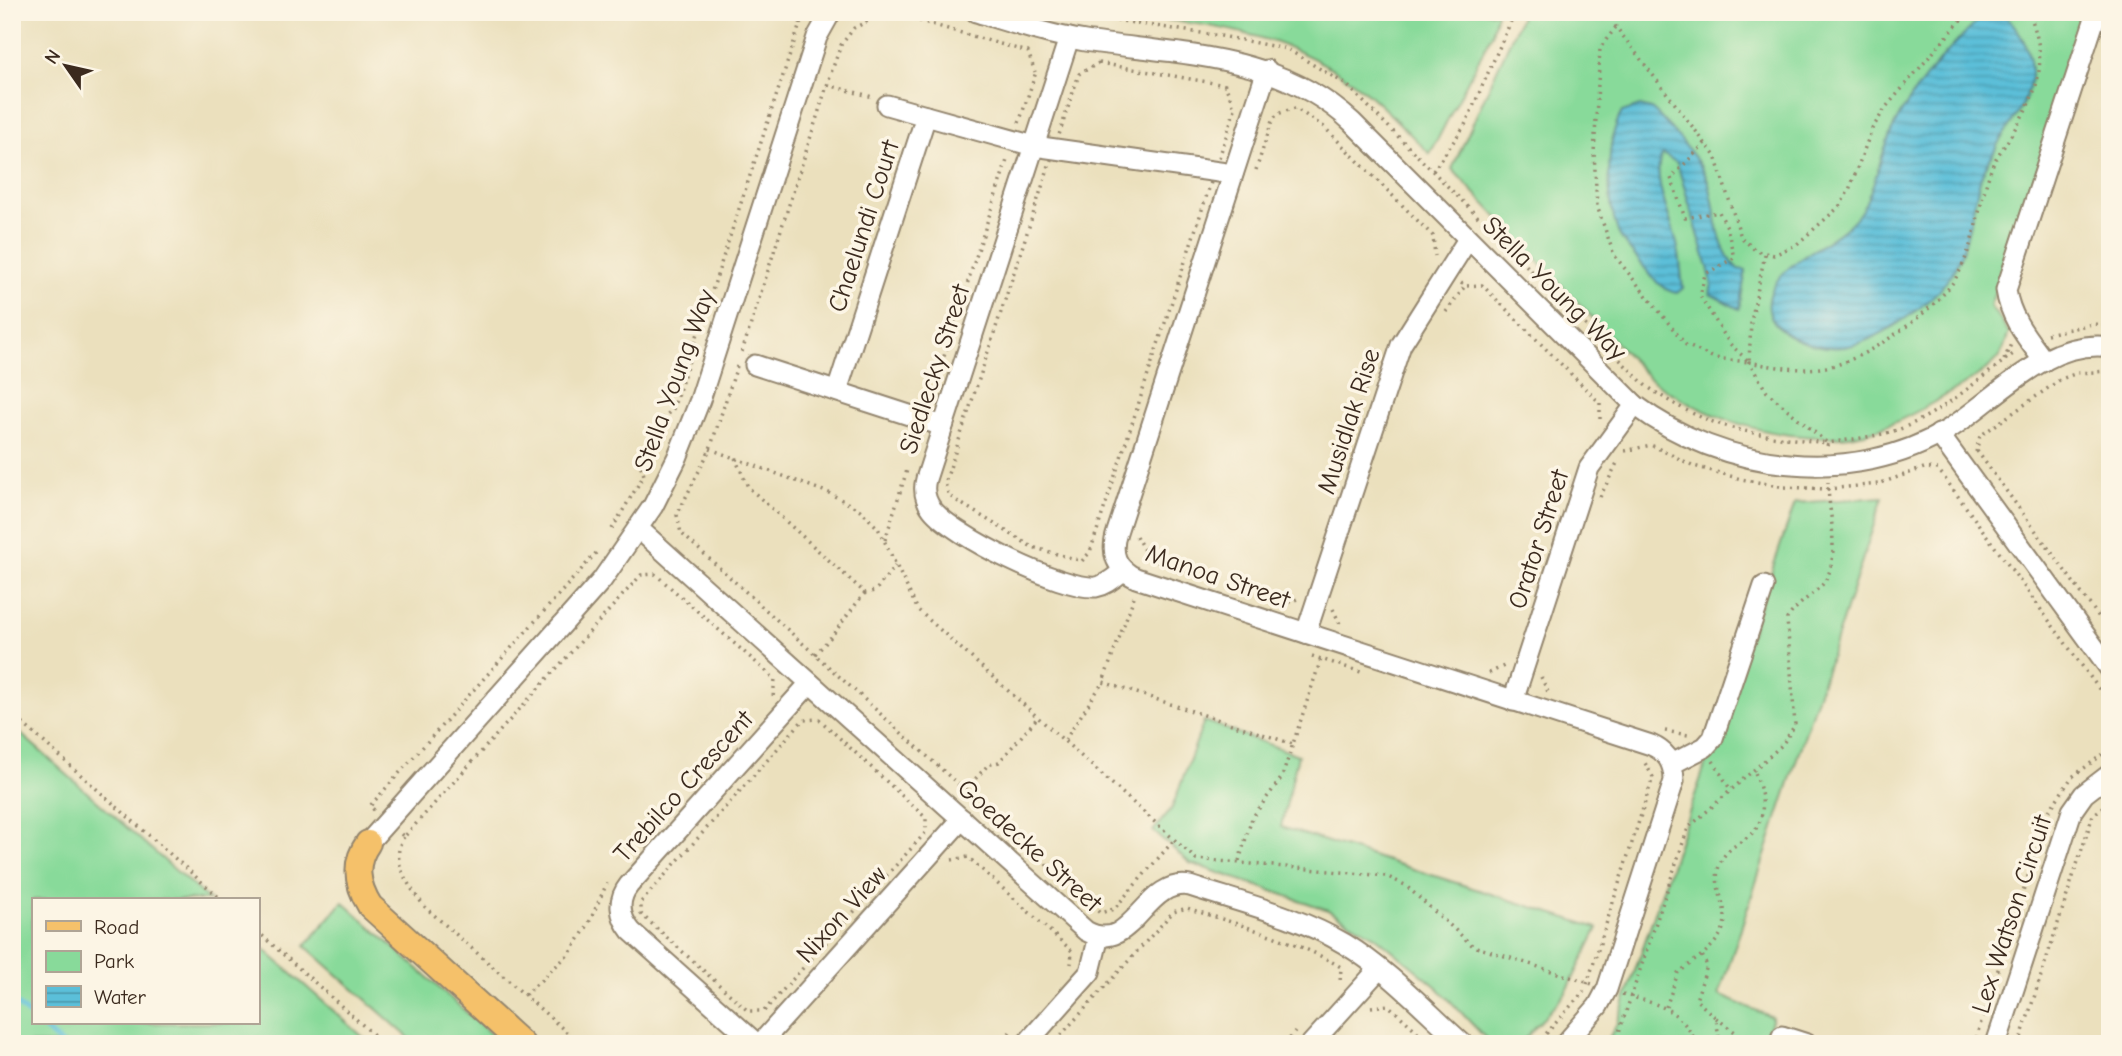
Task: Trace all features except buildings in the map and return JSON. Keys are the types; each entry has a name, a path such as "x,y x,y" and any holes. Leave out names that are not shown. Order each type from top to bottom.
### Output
{"main road":[{"path":"368,843 358,868 360,888 370,906 522,1044"}],"street":[{"name":"Stella Young Way","path":"368,843 582,604 639,529 666,482 690,429 817,37 831,12"},
{"name":"Stella Young Way","path":"976,12 1069,38 1228,61 1267,70 1298,83 1326,100 1635,405 1676,432 1707,445 1782,463 1827,466 1886,457 1940,434 2044,361 2077,347 2110,347"},
{"path":"2044,361 2029,342 2008,306 2006,290 2097,12"},
{"name":"Siedlecky Street","path":"1069,38 924,488 928,503 939,516 1017,564 1081,586 1133,582"},
{"name":"Manoa Street","path":"1267,70 1114,542 1115,557 1133,582 1306,634 1657,748 1672,764"},
{"name":"Chaelundi Court","path":"836,391 926,116 887,105"},
{"path":"926,116 1034,146 1233,174"},
{"name":"Musidlak Rise","path":"1306,634 1401,345 1468,239"},
{"path":"755,365 943,425"},
{"name":"Orator Street","path":"1513,701 1589,468 1635,405"},
{"path":"1940,434 2110,669"},
{"name":"Goedecke Street","path":"639,529 1082,928 1099,936 1121,932 1159,892 1168,887 1184,885 1308,925 1345,944 1379,969 1463,1044"},
{"path":"1565,1044 1598,1006 1608,989 1673,787 1672,764 1704,747 1716,732 1764,586"},
{"name":"Trebilco Crescent","path":"758,1044 631,931 624,921 620,904 629,885 810,683"},
{"name":"Lex Watson Circuit","path":"1996,1044 2072,811 2084,794 2110,774"},
{"name":"Nixon View","path":"758,1044 962,819"},
{"path":"1027,1044 1090,972 1099,936"},
{"path":"1311,1044 1379,969"},
{"path":"1779,1044 1782,1036 1807,1044"}],"path":[{"path":"1416,187 1433,170 1465,125 1515,12"},
{"path":"1611,12 1616,27 1715,156 1741,237 1748,245 1765,254 1787,251 1839,207 1849,190 1872,129 1886,107 1968,12"},
{"path":"1616,27 1600,48 1594,153 1597,206 1614,255 1686,345 1714,358 1781,369 1840,364 1882,342 1927,312 1945,295 1964,261 1994,162 2032,99 2039,82 2039,53 2029,12"},
{"path":"1035,72 1028,52 890,15 871,18 853,28 841,45 710,449 677,515 681,533 966,789 1095,909 1105,914 1120,902 1175,839"},
{"path":"1090,552 1082,561 1032,547 949,496 946,483 1054,149 1079,74 1099,63 1225,85 1235,109"},
{"path":"828,85 855,90 887,105"},
{"path":"1255,173 1272,121"},
{"path":"1705,143 1671,178 1685,218 1719,212 1727,227 1734,258 1705,274 1700,296 1724,334 1749,362 1767,391 1828,443"},
{"path":"1433,170 1645,385 1679,409 1707,421 1754,435 1828,443 1876,435 1915,422 2043,335 2092,324 2110,325"},
{"path":"1749,362 1751,322 1765,254"},
{"path":"1440,320 1465,286"},
{"path":"1356,417 1382,342"},
{"path":"2110,371 2077,373 2061,379 1980,436 1977,451 2110,632"},
{"path":"1615,1044 1688,828 1782,745 1795,725 1787,619 1822,584 1831,567 1828,443"},
{"path":"1624,451 1651,445 1694,466 1784,487 1828,489 1878,484 1924,468 1938,469 2110,704"},
{"path":"710,449 829,493 860,510 878,528 918,610 1196,859 1385,876 1405,885 1473,946 1666,1007 1677,1014 1697,1044"},
{"path":"735,458 748,487 865,593"},
{"path":"1598,501 1617,463"},
{"path":"1140,525 1136,538 1149,559 1223,585"},
{"path":"1065,740 1103,682 1133,582 1149,559"},
{"path":"816,654 838,632 840,622 865,593 875,591 896,565"},
{"path":"1133,582 1147,599"},
{"path":"1272,602 1284,606 1297,599 1301,586"},
{"path":"1337,597 1333,610 1341,626"},
{"path":"1479,669 1491,673 1504,666 1508,653"},
{"path":"1308,655 1368,675"},
{"path":"1239,861 1252,817 1282,777 1321,659"},
{"path":"1546,664 1541,680 1548,691 1560,696"},
{"path":"1103,682 1293,744"},
{"path":"12,714 220,898"},
{"path":"966,789 988,765 999,762 1039,716"},
{"path":"819,719 926,818 926,832 764,1011 748,1011 641,914 641,901 803,720 819,719"},
{"path":"1657,728 1679,735 1697,735 1730,789"},
{"path":"1537,1044 1584,991 1653,777 1645,762"},
{"path":"1666,1007 1678,974 1717,942 1726,910 1718,881 1719,865 1727,851 1754,831 1763,802 1754,770"},
{"path":"2019,1044 2093,815 2110,802"},
{"path":"1974,1044 2049,811"},
{"path":"404,837 399,844 398,858 408,883 425,906 580,1044"},
{"path":"944,868 953,858 968,857 1072,951 1072,962 1063,973"},
{"path":"1054,1044 1172,912 1187,908 1288,941 1320,955 1341,967 1343,980 1334,989"},
{"path":"259,933 384,1044"},
{"path":"1702,956 1707,966 1696,1000 1751,1044"},
{"path":"1364,1015 1373,1005 1388,1005 1431,1044"},
{"path":"1716,1018 1720,1044"},
{"path":"1000,1044 1018,1023"},
{"path":"1285,1044 1301,1026"}],"green space":[{"path":"1101,12 1497,12 1492,34 1430,154 1358,86 1318,61 1288,47 1259,37 1197,24"},
{"path":"1523,12 2094,12 1990,306 2009,332 1999,357 1973,379 1906,417 1867,432 1839,437 1788,435 1739,424 1692,405 1649,378 1452,169"},
{"path":"1883,497 1719,995 1772,1017 1763,1044 1606,1044 1617,1023 1795,503"},
{"path":"1204,721 1298,755 1281,827 1598,928 1566,993 1520,1044 1491,1044 1438,988 1375,936 1328,910 1190,863 1153,831 1172,808"},
{"path":"12,726 207,898 32,898 32,1024 259,1024 259,945 371,1044 12,1044"},
{"path":"343,902 502,1044 416,1044 305,946"}],"water":[{"path":"2006,17 2018,31 2027,49 2031,68 2029,88 2020,110 1983,173 1964,246 1946,282 1913,313 1885,331 1857,344 1844,347 1814,345 1785,333 1775,323 1769,311 1770,297 1777,281 1795,263 1841,232 1859,214 1869,196 1888,139 1900,114 1943,56 1981,18"},
{"path":"1640,106 1651,109 1678,136 1706,176 1724,248 1738,269 1746,270 1739,309 1710,294 1712,284 1708,267 1677,163 1663,154 1659,163 1660,187 1676,239 1683,288 1677,293 1658,283 1618,232 1611,204 1610,154 1616,124 1622,112"}],"waterway":[{"path":"12,1000 32,1018"},
{"path":"39,1024 61,1044"}]}
